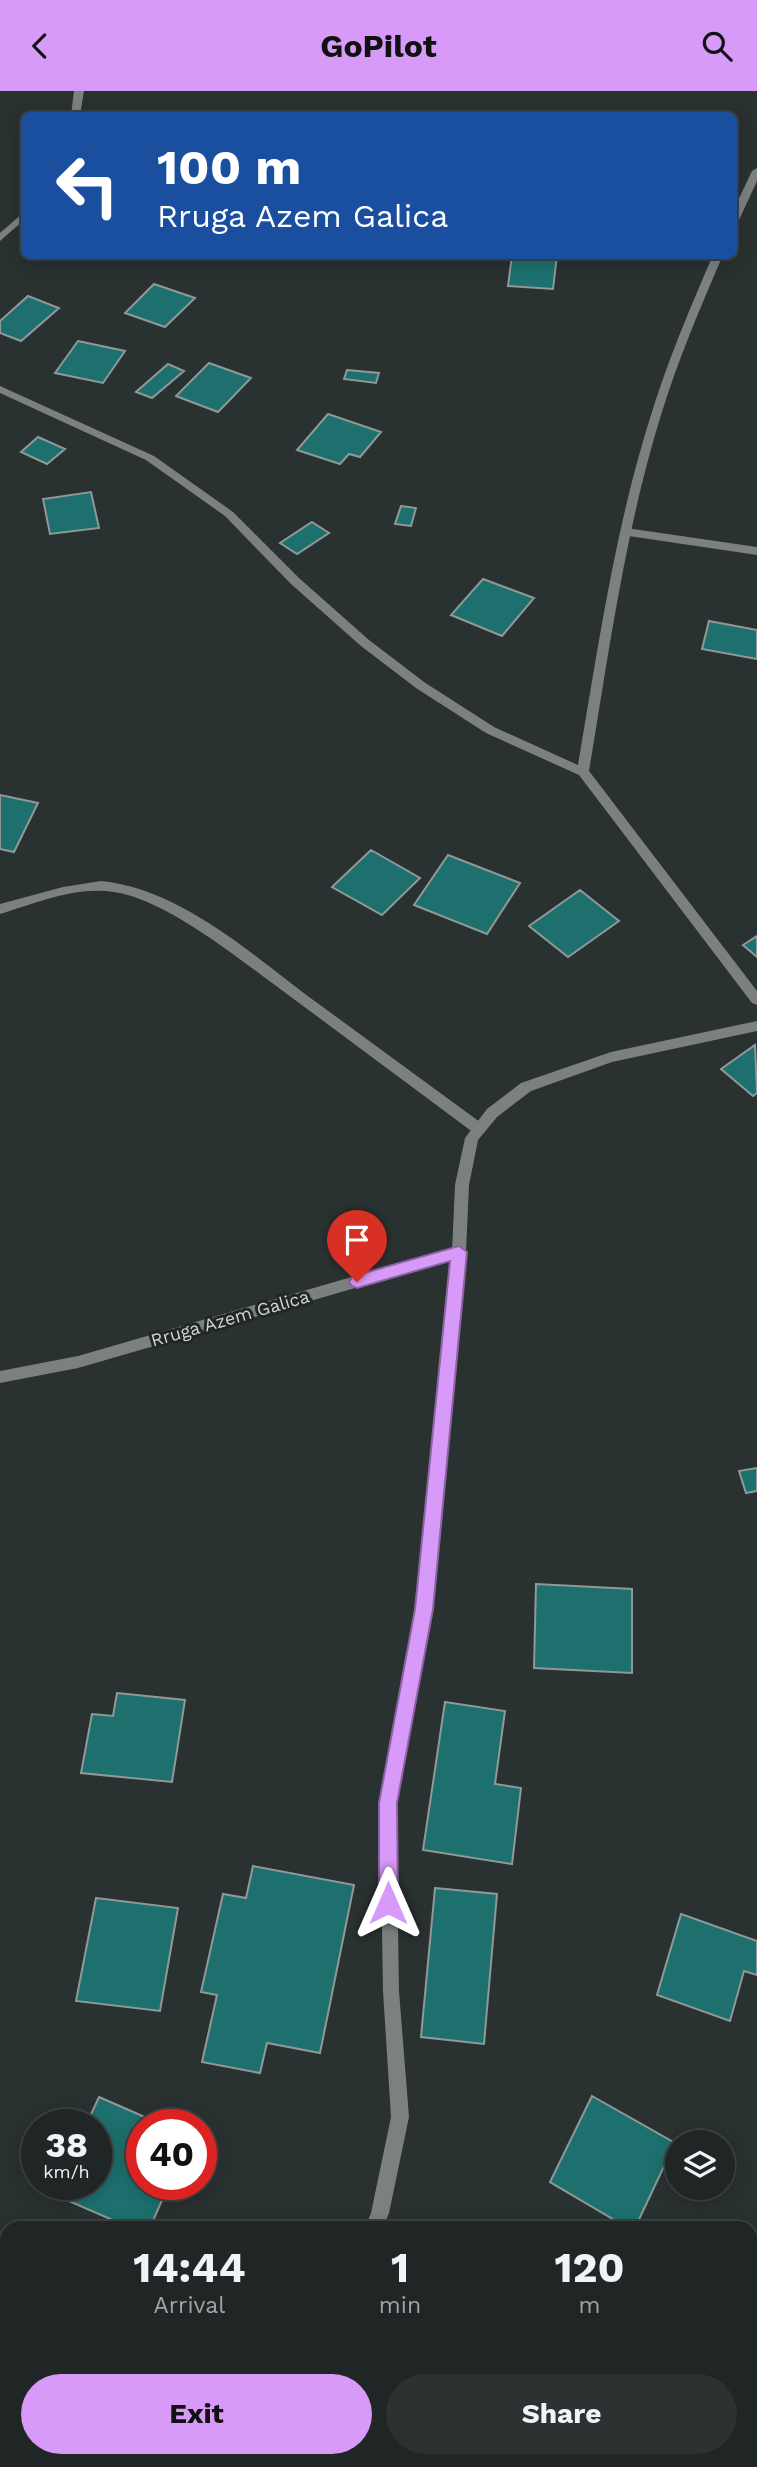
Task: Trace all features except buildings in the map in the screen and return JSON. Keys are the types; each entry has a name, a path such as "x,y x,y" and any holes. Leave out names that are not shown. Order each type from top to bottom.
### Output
{"street":[{"path":"76,112 79,91"},
{"path":"737,214 757,171"},
{"path":"1,234 21,217"},
{"path":"583,772 626,533 643,459 671,367 716,259"},
{"path":"0,389 150,459 229,514 295,581 365,643 420,685 490,730 583,772 757,1000"},
{"path":"626,533 757,551"},
{"path":"0,909 76,888 104,886 133,892 157,903 210,932 479,1129"},
{"path":"377,2221 400,2117 391,1991 388,1803 424,1609 459,1252 461,1185 472,1138 492,1113 526,1087 611,1057 757,1026"},
{"name":"Rruga Azem Galica","path":"0,1377 78,1362 459,1252"}],"route":[{"path":"357,1282 459,1252 424,1609 388,1803 388,1903"}]}
